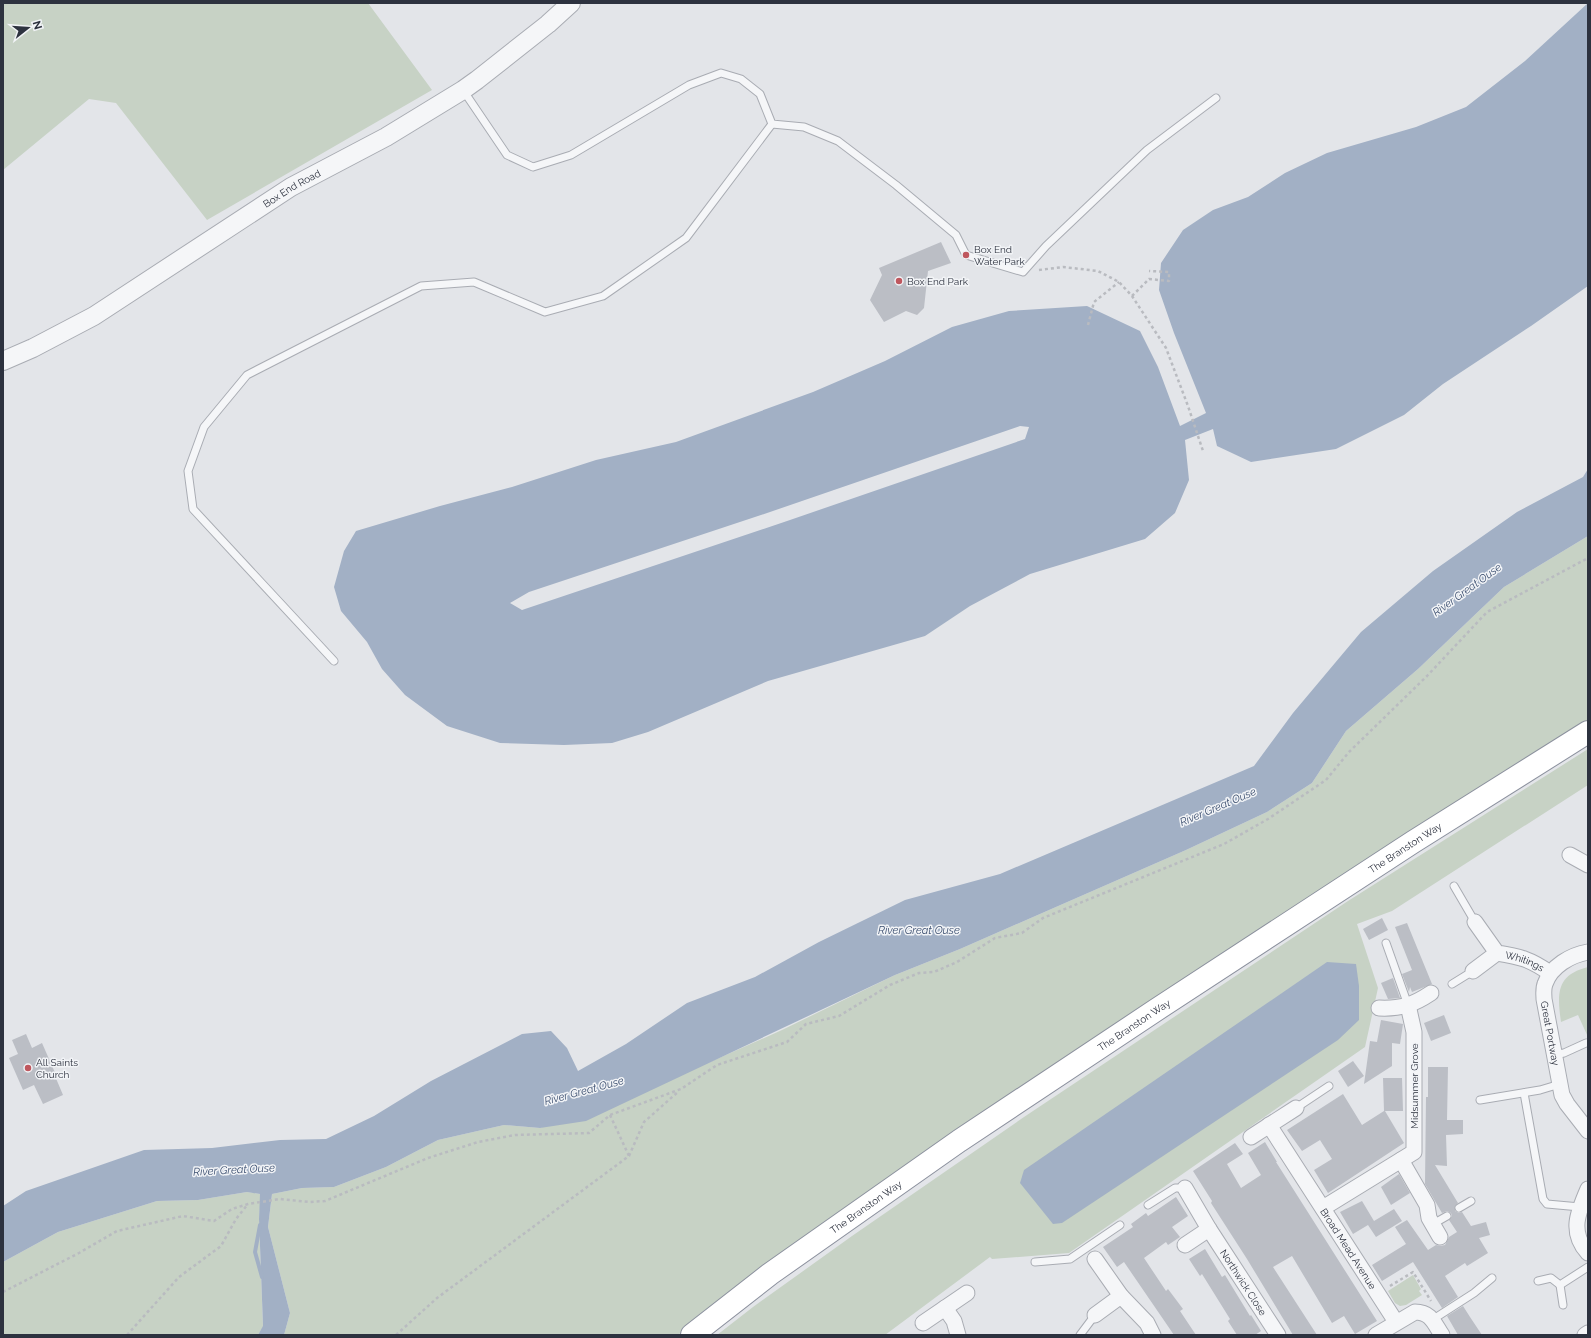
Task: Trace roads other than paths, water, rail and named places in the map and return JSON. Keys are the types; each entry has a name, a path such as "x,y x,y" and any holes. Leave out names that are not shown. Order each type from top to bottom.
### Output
{"highway":[{"name":"The Branston Way","path":"692,1335 770,1274 959,1141 1413,842 1588,732"}],"street":[{"name":"Box End Road","path":"3,361 33,348 94,316 291,187 386,137 463,90 548,24 571,3"},
{"path":"1570,855 1588,865"},
{"name":"Whitings","path":"1475,922 1497,953 1532,961 1550,973"},
{"path":"1550,973 1563,962 1577,954 1588,952"},
{"name":"Whitings","path":"1473,972 1497,953"},
{"name":"Great Portway","path":"1550,973 1544,985 1544,1000 1560,1084 1567,1104 1588,1131"},
{"path":"1379,1008 1396,1008 1408,1005 1431,993"},
{"name":"Midsummer Grove","path":"1323,1208 1414,1152 1414,1032 1408,1005"},
{"path":"1251,1137 1296,1108"},
{"name":"Broad Mead Avenue","path":"1269,1125 1396,1322"},
{"path":"1401,1160 1427,1205 1428,1218 1436,1231"},
{"name":"Northwick Close","path":"1185,1188 1209,1229 1278,1335"},
{"path":"1588,1189 1584,1208 1576,1223 1578,1236 1588,1253"},
{"path":"1185,1245 1209,1229"},
{"path":"1091,1253 1122,1296 1147,1323 1153,1335"},
{"path":"922,1323 967,1293"},
{"path":"1095,1315 1122,1296"},
{"path":"945,1308 954,1321 958,1335"},
{"path":"1376,1335 1415,1312 1422,1312 1436,1318 1442,1335"},
{"path":"1585,1335 1588,1332"}],"lane":[{"path":"463,90 507,155 533,167 571,155 689,85 721,73 741,79 760,94 772,124"},
{"path":"772,124 804,127 838,140 956,235 966,255 1023,272 1046,246 1147,150 1216,98"},
{"path":"334,661 193,509 188,471 204,427 247,375 421,286 474,282 545,312 603,296 686,238 772,124"},
{"path":"1454,886 1475,922"},
{"name":"Midsummer Grove","path":"1386,944 1408,1005"},
{"path":"1452,984 1473,972"},
{"path":"1554,1054 1564,1053 1586,1043"},
{"path":"1480,1100 1540,1090 1560,1084"},
{"path":"1296,1108 1329,1086"},
{"path":"1524,1093 1543,1198 1547,1204 1584,1208"},
{"name":"Northwick Close","path":"1148,1205 1175,1188 1185,1188"},
{"path":"1459,1208 1471,1201"},
{"path":"1436,1231 1447,1216"},
{"path":"1035,1262 1070,1259 1091,1253 1120,1225"},
{"path":"1560,1285 1588,1267"},
{"path":"1436,1318 1474,1293 1492,1278"},
{"path":"1538,1281 1551,1278 1560,1285 1563,1305"},
{"path":"1080,1335 1095,1315"}],"water":[{"path":"1588,3 1588,286 1531,326 1443,384 1404,415 1336,449 1251,462 1217,446 1213,429 1185,440 1189,480 1175,513 1145,539 1030,574 970,606 925,636 768,681 648,732 612,743 564,745 500,743 447,726 405,695 382,669 367,642 341,611 334,587 344,551 356,531 440,506 512,487 596,460 676,442 813,392 885,361 952,327 1009,311 1087,306 1140,331 1158,367 1180,426 1206,413 1174,333 1159,290 1161,263 1183,230 1213,210 1248,197 1285,173 1327,153 1416,127 1466,107 1525,61","holes":["1020,426 1029,427 1025,439 790,520 522,610 510,603 529,592 770,512"]},
{"name":"River Great Ouse","path":"1588,469 1588,536 1504,587 1418,669 1346,731 1312,783 1267,812 1186,850 960,949 895,975 586,1121 540,1128 504,1125 438,1140 386,1167 334,1187 302,1188 272,1194 268,1227 290,1313 284,1335 258,1335 263,1326 259,1219 260,1194 247,1192 198,1200 157,1201 58,1232 3,1262 3,1206 26,1191 144,1150 212,1148 280,1140 326,1139 374,1116 431,1081 522,1034 551,1031 567,1048 578,1071 626,1044 687,1003 755,977 819,942 905,900 1000,874 1254,766 1293,713 1361,632 1433,571 1517,512 1583,477"},
{"path":"1327,962 1356,964 1359,986 1359,1020 1338,1040 1062,1223 1053,1224 1020,1183 1024,1170"}],"waterway":[{"path":"260,1225 255,1252 262,1277"}],"place":[{"name":"Box End Water Park","path":"966,255"},
{"name":"Box End Park","path":"899,281"},
{"name":"All Saints Church","path":"28,1068"}]}
